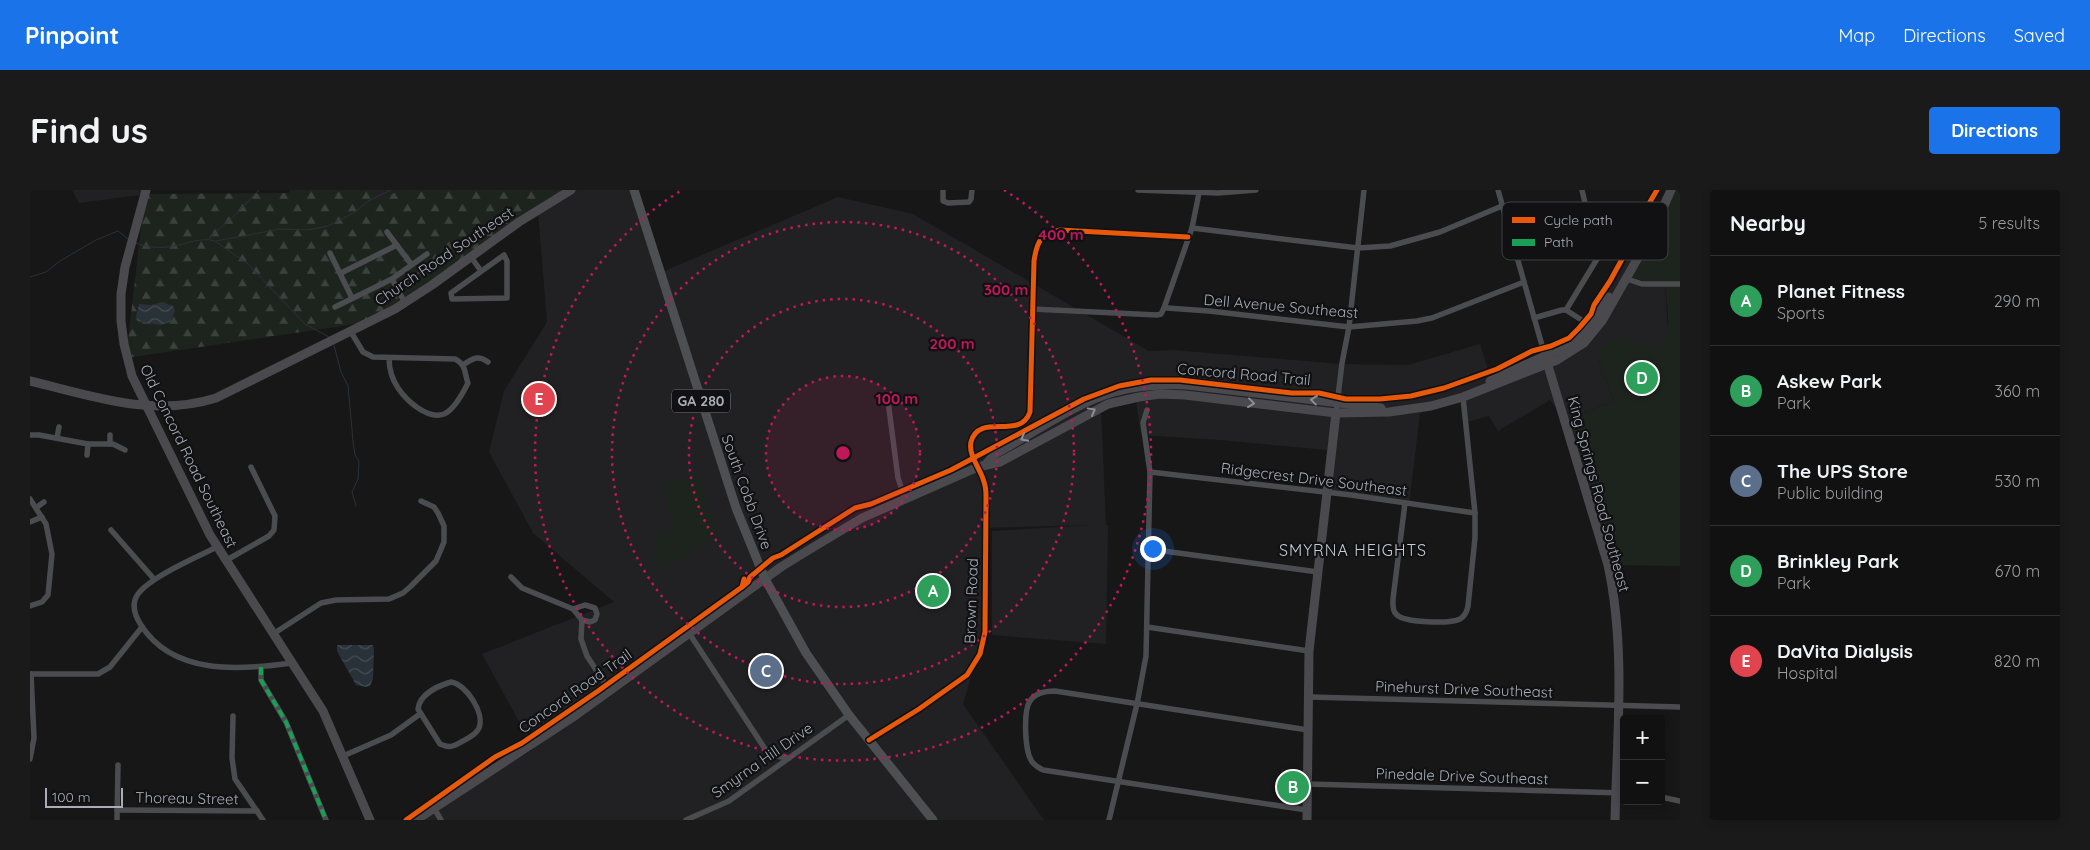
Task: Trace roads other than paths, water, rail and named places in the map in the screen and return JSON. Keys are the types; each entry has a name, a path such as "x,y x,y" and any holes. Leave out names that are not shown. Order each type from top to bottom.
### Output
{"main road":[{"name":"South Cobb Drive","path":"634,190 736,508 765,579 806,653 849,715 933,820"}],"street":[{"name":"Old Concord Road Southeast","path":"146,190 129,252 121,294 122,334 132,376 217,547 323,711 370,820"},
{"name":"Church Road Southeast","path":"30,381 146,406 190,405 216,398 405,303 534,212 571,190"},
{"path":"943,190 943,201 948,203 969,202 972,190"},
{"path":"1138,190 1199,193 1256,190"},
{"path":"1307,820 1309,651 1364,190"},
{"path":"1192,228 1358,248 1390,246 1440,232 1502,206 1498,190"},
{"path":"1660,202 1666,190"},
{"path":"1666,202 1671,190"},
{"path":"1164,308 1192,228 1199,193"},
{"name":"Brown Road","path":"869,740 957,683 973,668 980,654 985,632 986,497 982,466 970,449 974,434 983,428 1018,426 1025,422 1030,412 1032,309 1036,250 1043,236 1060,230 1188,236"},
{"path":"387,232 411,264"},
{"path":"341,273 396,245"},
{"path":"330,253 352,298"},
{"path":"336,307 392,279 427,254"},
{"path":"504,255 507,261 507,298 452,299 451,292 481,271 504,255"},
{"path":"471,257 481,271"},
{"path":"1518,260 1546,360"},
{"path":"1566,310 1596,260"},
{"path":"416,820 487,775 610,691 765,579 851,523 982,466 1000,462 1100,407 1139,396 1160,394 1337,408 1372,414 1404,411 1463,398 1546,360 1573,342 1591,326 1631,260"},
{"path":"1337,408 1379,408 1430,401 1477,387 1576,350 1591,337 1637,260"},
{"path":"392,279 405,303"},
{"path":"1627,279 1642,284 1680,284"},
{"name":"Dell Avenue Southeast","path":"1032,309 1157,315 1161,314 1164,308 1208,311 1349,328 1432,318 1524,282"},
{"path":"1534,318 1566,310 1591,326"},
{"path":"350,332 363,352 373,357 455,359 466,370 468,383 448,412 436,415 421,410 398,388 390,369 388,358"},
{"path":"463,365 477,358 482,358 488,362"},
{"name":"King Springs Road Southeast","path":"1546,360 1611,577 1617,625 1620,793 1615,820"},
{"path":"1405,503 1393,606 1396,614 1407,619 1453,621 1459,619 1467,611 1474,553 1475,512 1463,398"},
{"path":"888,401 897,471 900,486 906,499"},
{"path":"1109,820 1137,704 1144,666 1150,549 1150,472 1143,423 1147,410"},
{"path":"57,438 59,427"},
{"path":"30,435 88,444 110,444 125,450"},
{"path":"110,435 110,444"},
{"path":"87,456 88,444"},
{"path":"225,561 269,536 274,530 275,516 251,467"},
{"name":"Ridgecrest Drive Southeast","path":"1150,472 1475,512"},
{"path":"30,499 37,507 46,524 52,544 50,591 42,602 30,606"},
{"path":"273,634 321,603 336,600 389,599 401,594 410,587 436,561 444,542 444,526 438,513 434,507 421,501"},
{"path":"37,507 44,502"},
{"path":"30,522 42,517"},
{"path":"111,530 154,579"},
{"path":"217,547 154,579 138,594 134,604 136,615 142,627 162,647 176,657 186,660 222,667 249,668 292,663"},
{"path":"1150,549 1318,572"},
{"path":"511,578 522,588 573,609 582,620 587,622 594,621 597,616 596,610 592,605 573,609"},
{"path":"582,620 580,638 587,656 610,691"},
{"path":"30,759 34,738 31,674 98,674 110,668 142,627"},
{"path":"1147,627 1309,651"},
{"path":"690,634 769,756 789,758"},
{"path":"261,667 261,680 286,722 326,820"},
{"path":"455,682 464,689 477,709 480,727 476,733 453,747 446,747 440,744 420,714 419,702 423,697 441,686 455,682"},
{"path":"1307,810 1048,771 1033,764 1028,753 1026,709 1034,697 1048,692 1308,730"},
{"name":"Pinehurst Drive Southeast","path":"1309,697 1680,707"},
{"path":"343,756 391,735 420,714"},
{"name":"Smyrna Hill Drive","path":"686,820 729,801 849,715"},
{"path":"233,716 232,770 235,779 264,820"},
{"path":"117,820 118,765"},
{"name":"Pinedale Drive Southeast","path":"1308,784 1620,793"},
{"path":"1665,798 1680,801"},
{"path":"434,808 441,820"},
{"name":"Thoreau Street","path":"116,810 257,812"}],"water":[{"path":"163,302 173,306 175,311 170,322 160,325 137,321 139,304 151,305"},
{"path":"337,645 373,645 373,679 370,686 356,685 337,651"}],"waterway":[{"path":"210,239 259,190"},
{"path":"216,241 280,229 308,230 328,226 355,212 368,201 391,190"},
{"path":"30,277 46,272 60,261 96,240 118,231 128,239"},
{"path":"136,243 163,247 203,240 215,241 248,264 305,324 329,337"},
{"path":"334,345 341,372 348,386 355,455 359,461 358,479 352,492 356,506"}],"place":[{"name":"Brinkley Park","path":"1642,378"},
{"name":"DaVita Dialysis","path":"539,399"},
{"name":"Planet Fitness","path":"933,591"},
{"name":"The UPS Store","path":"766,671"},
{"name":"Askew Park","path":"1293,787"}],"district":[{"name":"SMYRNA HEIGHTS","path":"1353,550"}]}
